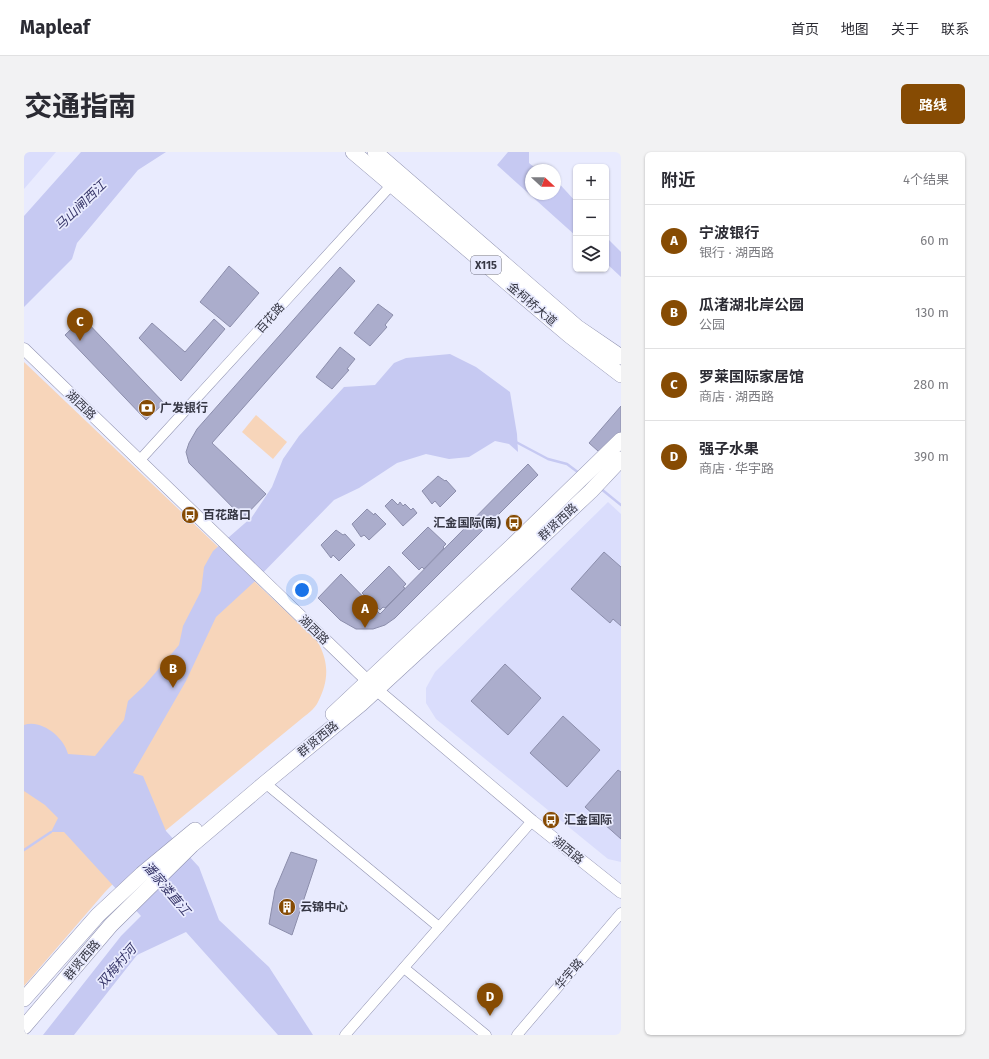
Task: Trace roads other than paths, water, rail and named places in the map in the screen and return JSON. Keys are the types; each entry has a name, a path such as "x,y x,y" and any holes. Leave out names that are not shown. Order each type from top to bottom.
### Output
{"main road":[{"name":"金柯桥大道","path":"353,152 396,180 577,327 621,357"},
{"name":"金柯桥大道","path":"375,152 396,180 570,336 621,375"},
{"name":"群贤西路","path":"24,999 98,915 142,874 190,840 265,782 591,490 598,472 621,440"},
{"name":"群贤西路","path":"24,1028 111,925 190,840 347,702 372,686 578,482 621,459"}],"street":[{"name":"百花路","path":"139,461 396,180"},
{"name":"湖西路","path":"24,349 372,686 532,821 621,892"},
{"path":"265,782 439,927"},
{"path":"345,1035 532,821"},
{"name":"华宇路","path":"517,1035 621,913"},
{"path":"404,968 486,1035"}],"water":[{"name":"马山闸西江","path":"81,152 166,152 138,170 77,243 72,259 24,307 24,216"},
{"path":"508,152 529,152 530,164 525,164 525,190 497,165"},
{"path":"561,186 573,199 573,233 536,200 561,200"},
{"path":"609,240 621,252 621,277 609,266"},
{"path":"450,354 476,367 510,392 517,434 518,452 509,444 495,441 469,457 449,459 426,454 397,463 359,488 334,500 253,583 216,617 186,681 133,773 143,776 166,831 199,867 219,920 269,967 313,1035 278,1035 186,932 137,955 74,1035 43,1035 121,936 141,916 64,832 51,832 58,818 45,805 24,791 24,725 37,725 51,731 62,741 68,754 95,756 124,720 128,701 144,686 179,645 183,626 201,591 204,567 213,551 252,517 272,487 283,459 299,436 344,387 375,385 394,363 406,358"}],"waterway":[{"path":"516,442 548,459 567,464 579,473"},
{"path":"600,488 621,505"},
{"path":"24,850 51,832"}],"place":[{"name":"罗莱国际家居馆","path":"80,341"},
{"name":"广发银行","path":"147,408"},
{"name":"百花路口","path":"190,515"},
{"name":"汇金国际(南)","path":"514,523"},
{"name":"宁波银行","path":"365,628"},
{"name":"瓜渚湖北岸公园","path":"173,688"},
{"name":"汇金国际","path":"551,820"},
{"name":"云锦中心","path":"287,907"},
{"name":"强子水果","path":"490,1016"}],"water label":[{"name":"潘家溇直江","path":"167,888"},
{"name":"双梅村河","path":"116,966"}]}
